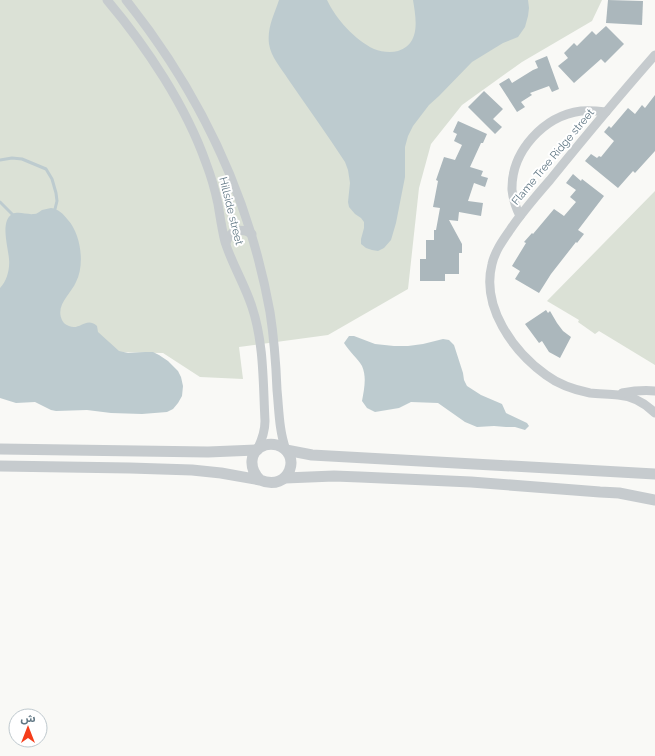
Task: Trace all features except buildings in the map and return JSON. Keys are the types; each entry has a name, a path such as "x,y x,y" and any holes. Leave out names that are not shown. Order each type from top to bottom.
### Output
{"street":[{"name":"Hillside street","path":"107,0 156,65 189,123 201,149 212,182 226,243 252,307 258,331 265,430 257,450"},
{"name":"Hillside street","path":"126,0 172,62 204,117 231,174 252,234 264,284 272,326 282,439 286,450"},
{"name":"Flame Tree Ridge street","path":"655,55 520,216 501,242 496,252 490,275 492,298 498,317 507,334 524,357 548,376 561,383 591,393 617,394 626,396 638,400 655,413"},
{"name":"Flame Tree Ridge street","path":"520,216 514,203 512,190 513,176 517,163 530,140 538,131 558,118 581,111 606,112"},
{"path":"226,243 231,234 236,231 242,230 252,234"},
{"name":"Flame Tree Ridge street","path":"617,394 646,390 655,391"},
{"path":"0,466 192,470 221,473 273,483 285,478 291,467 289,455 281,446 269,444 257,450 253,455 252,469 260,480"},
{"path":"0,449 208,452 257,450"},
{"path":"286,450 321,456 655,474"},
{"path":"285,478 360,477 471,482 619,493 655,500"}],"shaded area":[{"path":"0,0 602,0 592,21 522,62 462,105 431,144 419,188 408,289 328,335 239,347 243,379 200,377 163,353 0,350"},
{"path":"279,0 327,0 335,14 353,35 374,49 389,52 398,51 405,48 414,37 416,22 413,0 528,0 528,16 525,27 518,37 503,43 472,62 429,105 413,126 405,147 405,177 396,223 391,240 384,248 378,251 366,248 361,244 364,222 349,207 348,202 350,183 345,162 279,67 270,49 269,32"},
{"path":"655,191 655,365 599,331 595,334 578,322 579,320 547,301"},
{"path":"51,208 61,212 72,226 79,241 81,259 79,275 62,305 60,315 62,321 73,327 90,322 93,323 97,326 98,332 119,351 128,353 153,352 168,361 178,371 183,386 182,396 173,409 167,412 142,414 111,413 87,410 56,411 35,402 16,403 0,398 0,288 6,278 9,263 6,223 12,214 35,214 42,210"},
{"path":"349,336 354,336 375,344 394,346 423,344 443,339 449,340 454,345 467,386 481,395 502,404 506,413 527,423 529,426 525,430 515,427 477,427 465,422 438,403 411,402 399,408 375,412 367,408 362,401 365,384 364,370 344,343"}],"waterway":[{"path":"0,160 12,158 22,159 46,169 52,179 56,193 57,201 55,209"},
{"path":"0,202 12,214"}]}
